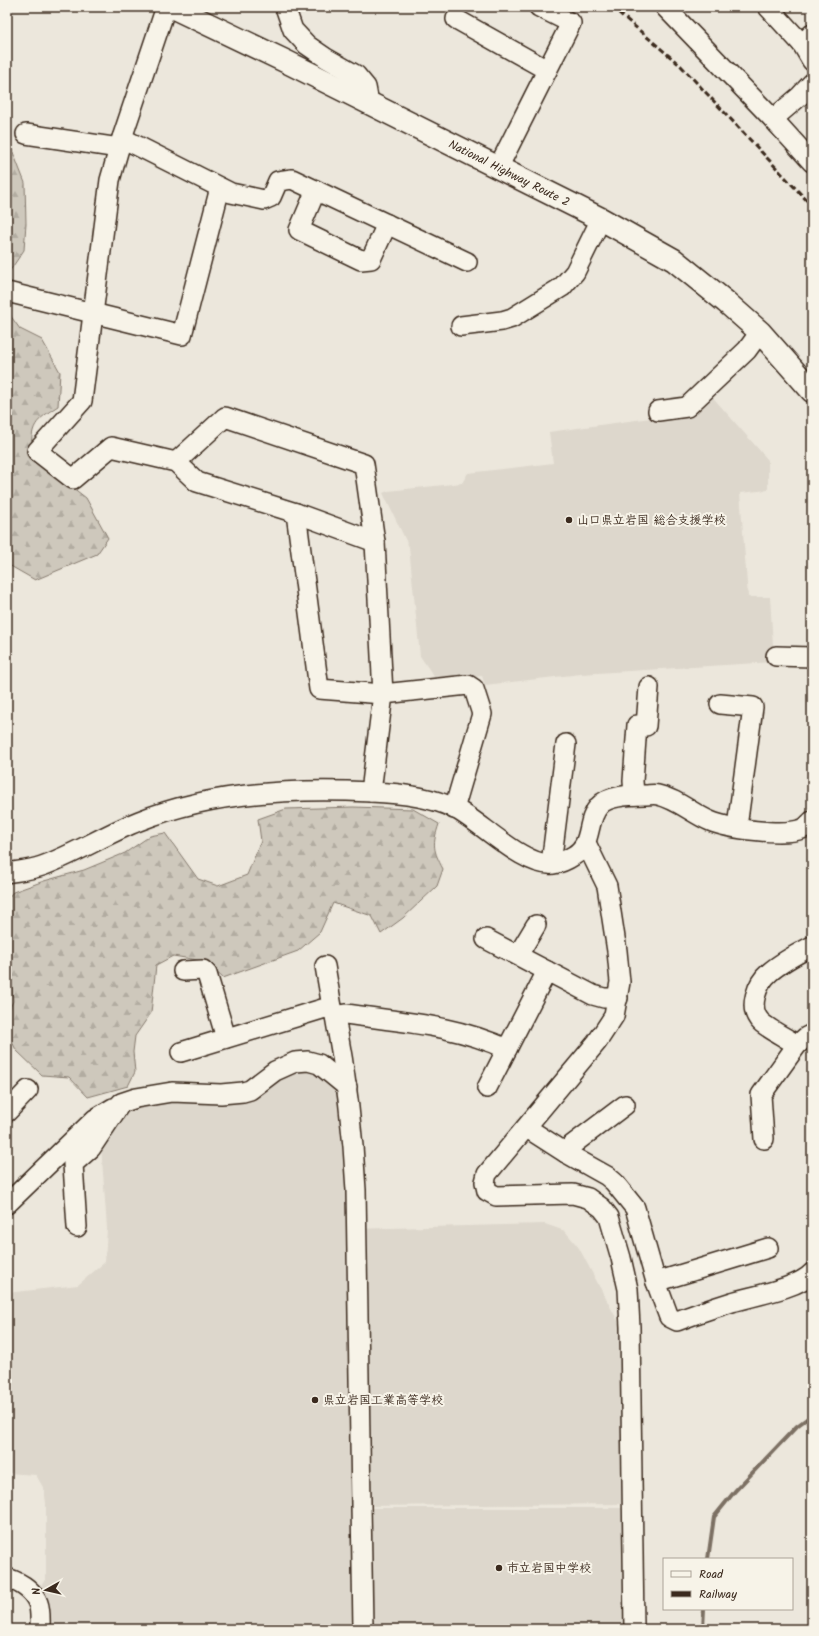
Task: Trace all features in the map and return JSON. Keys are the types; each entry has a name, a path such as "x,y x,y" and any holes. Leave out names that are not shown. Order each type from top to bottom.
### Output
{"highway":[{"name":"National Highway Route 2","path":"172,7 602,219 674,260 760,332 812,391"}],"street":[{"path":"166,7 120,143 110,180 82,401 37,451 73,479 111,447 176,462 197,482 296,513 375,542"},
{"path":"285,7 293,30 307,45 356,75 366,87 369,103"},
{"path":"498,168 570,23 540,7"},
{"path":"665,7 773,119 812,162"},
{"path":"768,7 807,39 812,60"},
{"path":"456,19 547,70"},
{"path":"773,119 800,96 812,82"},
{"path":"26,134 120,143 231,193 264,200 271,197 278,181 292,179 467,262"},
{"path":"7,292 182,335 220,188"},
{"path":"316,190 299,230 361,260 371,259 387,224"},
{"path":"462,326 502,321 512,318 562,287 575,272 602,219"},
{"path":"658,411 687,407 747,350 760,332"},
{"path":"176,462 225,417 364,464 375,542 383,694 371,792"},
{"path":"296,513 319,689 383,694 468,684 474,688 482,714 454,808"},
{"path":"776,656 812,657"},
{"path":"634,795 633,782 637,725 646,726 649,687"},
{"path":"720,704 753,707 737,827"},
{"path":"552,864 566,744"},
{"path":"7,873 41,867 138,821 172,809 211,800 262,794 371,792 437,802 454,808 472,818 525,857 538,863 552,864 565,861 579,853 586,843 593,818 599,806 611,798 634,795 658,795 671,800 712,822 771,832 794,832 805,828 812,821"},
{"path":"586,843 593,854 607,886 620,982 614,1016 597,1042 527,1128 487,1174 485,1182 487,1191 496,1196 573,1194 588,1198 602,1208 609,1217 628,1289 630,1327 634,1629"},
{"path":"518,955 536,925"},
{"path":"486,939 592,995 604,998 618,998"},
{"path":"764,1139 761,1096 805,1040 761,1022 755,1011 754,1002 757,991 769,973 788,959 812,946"},
{"path":"325,966 347,1087 354,1136 363,1629"},
{"path":"183,971 203,970 207,974 226,1038"},
{"path":"487,1088 547,971"},
{"path":"182,1052 322,1008 333,1012 453,1029 507,1049"},
{"path":"7,1204 95,1119 121,1103 142,1096 172,1092 221,1094 243,1092 250,1090 275,1071 295,1062 308,1061 319,1064 347,1087"},
{"path":"7,1112 28,1090"},
{"path":"77,1228 73,1164 91,1148 121,1103"},
{"path":"566,1153 572,1145 625,1105"},
{"path":"527,1128 614,1182 635,1208 656,1282 668,1317 677,1321 731,1302 794,1284 812,1273"},
{"path":"656,1282 768,1248"},
{"path":"7,1578 19,1582 31,1592 38,1604 40,1629"}],"shaded area":[{"name":"山口県立岩国 総合支援学校","path":"709,393 768,460 768,490 740,493 748,597 770,597 774,662 581,674 485,685 482,676 437,681 420,656 409,547 383,493 388,491 462,483 468,473 553,463 549,432 687,413"},
{"name":"県立岩国工業高等学校","path":"309,1067 339,1092 352,1229 545,1224 565,1231 579,1248 621,1327 625,1504 356,1506 357,1629 45,1629 37,1593 46,1578 46,1503 44,1489 36,1475 7,1473 7,1293 78,1285 105,1262 107,1228 101,1146 125,1113 143,1103 172,1096 239,1102 253,1095 294,1069"},
{"name":"市立岩国中学校","path":"372,1508 625,1508 627,1629 372,1629"}],"green space":[{"path":"7,137 25,183 26,224 24,250 7,275"},
{"path":"7,311 20,329 42,340 60,372 58,406 39,420 33,430 32,454 86,498 108,538 97,554 35,580 7,564"},
{"path":"353,807 413,809 439,824 435,837 435,852 443,869 437,886 403,918 381,934 372,916 333,903 320,932 298,951 223,978 204,961 173,956 156,965 151,1013 135,1036 133,1052 135,1072 128,1086 88,1097 69,1077 42,1075 16,1050 7,1031 7,1015 13,1001 11,977 7,975 7,899 13,892 44,881 84,870 125,853 150,836 165,833 198,879 218,886 247,875 261,841 258,819 286,809"}],"waterway":[{"path":"708,1558 714,1517 735,1491 797,1426 812,1415"},
{"path":"703,1629 704,1610"}],"railway":[{"path":"612,7 681,66 812,206"}],"place":[{"name":"山口県立岩国 総合支援学校","path":"569,520"},
{"name":"県立岩国工業高等学校","path":"315,1400"},
{"name":"市立岩国中学校","path":"499,1568"}]}
